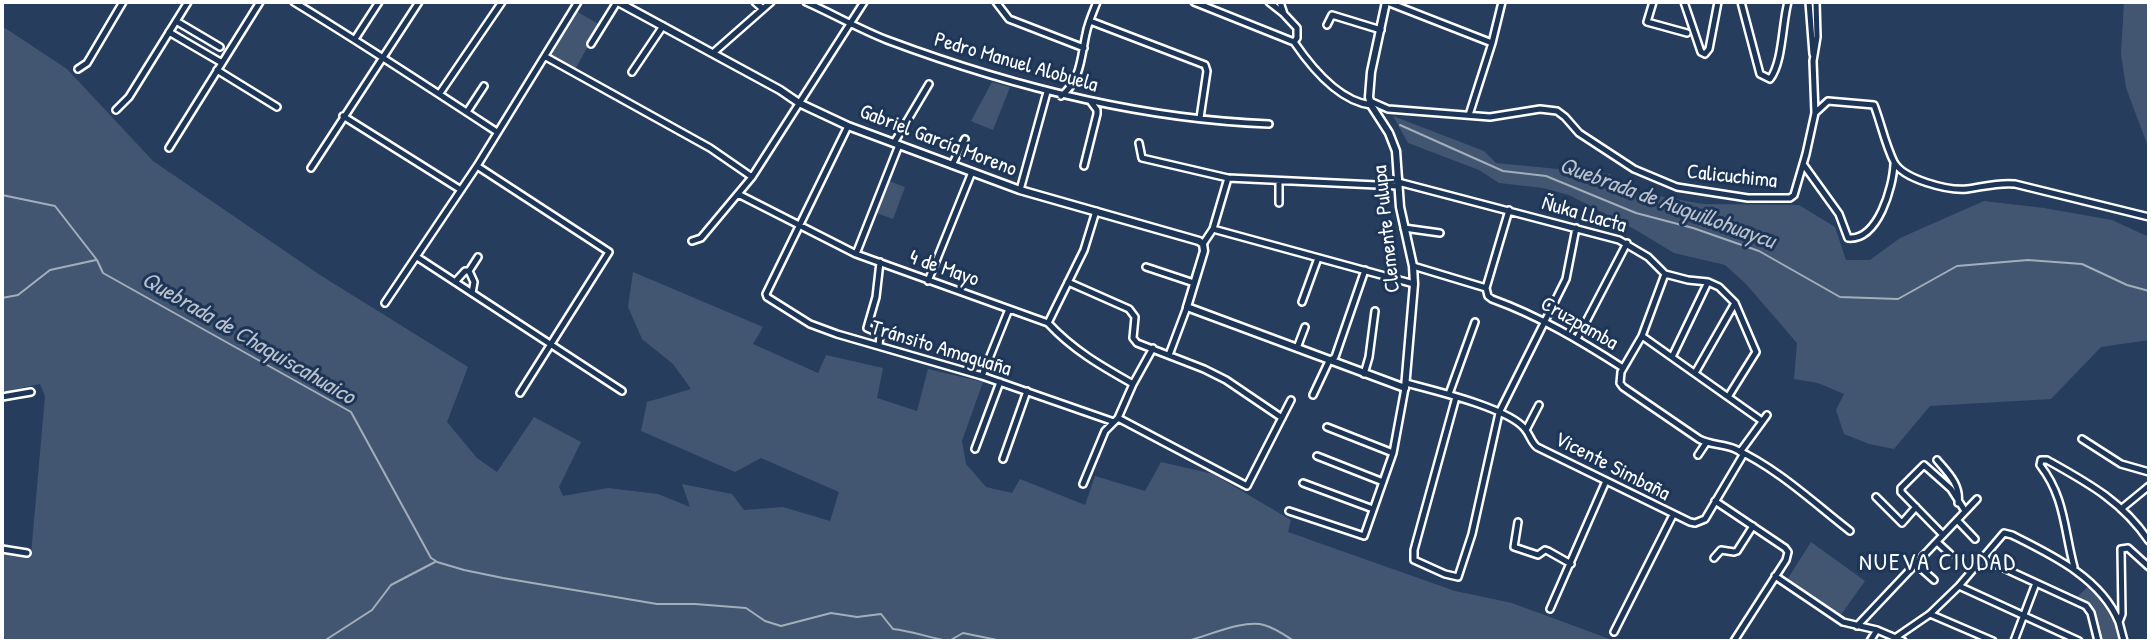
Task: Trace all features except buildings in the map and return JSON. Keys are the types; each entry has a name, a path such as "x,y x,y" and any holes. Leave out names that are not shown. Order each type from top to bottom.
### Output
{"street":[{"path":"78,69 87,63 123,2"},
{"path":"116,110 129,97 188,2"},
{"path":"169,148 260,2"},
{"path":"295,2 497,132"},
{"path":"355,39 379,2"},
{"path":"311,168 419,2"},
{"path":"440,93 502,2"},
{"path":"385,303 477,166 578,2"},
{"path":"591,44 618,2"},
{"name":"Gabriel García Moreno","path":"618,2 799,103 848,126 1020,191 1195,239 1203,244"},
{"path":"755,2 764,9"},
{"path":"713,53 771,2"},
{"name":"Pedro Manuel Alobuela","path":"806,2 850,24 941,59 1061,96 1200,118 1269,124"},
{"path":"692,241 701,237 752,177 864,2"},
{"path":"996,2 1009,19 1084,48"},
{"path":"1061,96 1072,86 1081,64 1097,2"},
{"path":"1194,2 1294,42 1297,38 1297,27 1269,2"},
{"path":"1280,2 1284,14"},
{"path":"1370,103 1371,72 1386,2 1492,43"},
{"path":"1469,115 1503,2"},
{"path":"1653,2 1647,22 1687,33"},
{"path":"1684,2 1700,51 1704,54 1709,49 1718,2"},
{"path":"1741,2 1760,74 1770,79 1777,61 1788,2"},
{"path":"1809,2 1813,61"},
{"name":"Calicuchima","path":"1294,42 1328,83 1358,103 1370,103 1388,109 1490,117 1540,109 1557,111 1579,133 1634,169 1677,187 1748,198 1790,198 1795,191 1803,164 1815,113 1813,61 1817,37 1816,2"},
{"path":"1327,25 1332,15 1381,30"},
{"path":"176,21 219,47"},
{"path":"1090,21 1205,65 1207,71 1200,118"},
{"path":"632,72 663,26"},
{"path":"169,32 222,63"},
{"path":"546,57 710,148 752,177"},
{"path":"217,70 277,107"},
{"path":"856,254 896,144 929,84"},
{"path":"467,112 484,86"},
{"path":"1020,191 1047,92"},
{"path":"1803,164 1839,214 1848,237 1861,234 1879,217 1888,195 1894,164 1874,105 1828,101 1815,113"},
{"path":"1084,166 1097,114 1091,102"},
{"name":"Clemente Pulupa","path":"1289,510 1364,536 1393,453 1406,386 1413,266 1404,228 1394,142 1370,103"},
{"path":"343,116 461,190"},
{"path":"800,224 848,126"},
{"path":"952,164 965,139"},
{"name":"Ñuka Llacta","path":"1139,143 1142,158 1228,178 1398,184 1509,210 1627,243 1648,257 1665,274 1707,282 1719,287 1735,303 1756,352 1728,397"},
{"path":"1894,164 1940,188 1968,189 1998,183 2015,184 2149,217"},
{"path":"477,166 609,252 520,393"},
{"path":"928,281 972,172"},
{"path":"1169,355 1187,307 1204,251 1203,244 1213,229 1228,178"},
{"path":"1279,181 1279,203"},
{"name":"4 de Mayo","path":"738,194 856,254 1048,323 1068,344 1087,358 1133,384"},
{"path":"1486,288 1509,210"},
{"path":"1048,323 1084,250 1096,211"},
{"name":"Tránsito Amaguaña","path":"800,224 766,297 810,324 1116,420 1247,486 1282,418"},
{"path":"1404,228 1440,233"},
{"path":"1457,397 1414,550 1415,562 1458,578 1472,534 1499,413 1566,279 1576,228"},
{"path":"1213,229 1414,284"},
{"path":"1577,339 1627,243"},
{"path":"417,257 622,391"},
{"path":"455,282 465,271 469,271 478,257"},
{"path":"1302,302 1318,258"},
{"path":"879,346 879,333 867,328 876,297 880,262"},
{"name":"Cruzpamba","path":"1413,266 1486,288 1492,299 1544,321 1577,339 1623,368 1620,378 1623,387 1706,443 1732,448 1768,468 1850,531"},
{"path":"1146,267 1194,283"},
{"path":"1313,395 1329,361 1335,357 1365,270"},
{"path":"469,271 474,282 472,293"},
{"path":"1623,368 1643,336 1665,274"},
{"path":"1068,282 1129,309 1135,317 1133,338 1137,343 1226,380 1282,418 1290,400"},
{"path":"1672,357 1707,282"},
{"path":"1695,373 1735,303"},
{"path":"1187,307 1364,374 1406,386"},
{"path":"982,376 1009,309"},
{"path":"1364,374 1375,311"},
{"path":"1449,394 1475,322"},
{"path":"1297,348 1305,327"},
{"path":"1643,336 1762,421"},
{"path":"1083,484 1105,431 1116,420 1153,348"},
{"path":"975,449 1000,382"},
{"name":"Vicente Simbaña","path":"1406,386 1449,394 1499,413 1526,430 1536,447 1689,522 1705,519 1767,415"},
{"path":"1003,459 1027,391"},
{"path":"2,397 31,392"},
{"path":"1526,430 1539,405"},
{"path":"1326,427 1393,453"},
{"path":"2082,439 2121,464 2149,472"},
{"path":"1698,455 1706,443"},
{"path":"1317,456 1383,482"},
{"path":"1937,460 1955,483 1959,493 1958,503"},
{"path":"2074,567 2061,500 2039,462 2047,460 2088,482 2121,509 2149,541"},
{"path":"1943,535 1902,493 1901,488 1922,466 1928,468 1951,489 1965,511"},
{"path":"1550,609 1606,481"},
{"path":"1303,483 1373,509"},
{"path":"2121,509 2149,486"},
{"path":"1876,497 1901,524 1916,507"},
{"path":"1857,626 1977,499"},
{"path":"1715,501 1787,550 1786,560 1734,641"},
{"path":"1614,632 1673,515"},
{"path":"1957,520 1975,539"},
{"path":"1518,522 1514,547 1538,555 1545,550 1571,564"},
{"path":"2142,531 2149,525"},
{"path":"1714,558 1721,550 1737,551 1753,526"},
{"path":"1895,638 1930,614 1984,559 2004,533 2074,567 2110,604 2119,622 2123,641"},
{"path":"1937,542 1950,554"},
{"path":"2119,622 2122,614 2120,551 2123,548 2132,551 2149,567"},
{"path":"2,550 27,552"},
{"path":"1984,559 2086,606 2091,613 2098,641"},
{"path":"1916,564 1934,580"},
{"path":"1775,576 1830,616 1903,641"},
{"path":"2014,641 2036,583"},
{"path":"1959,586 2079,641"},
{"path":"1930,614 1993,641"},
{"path":"1870,641 1877,630"}],"shaded area":[{"path":"2124,2 2149,2 2149,149 2126,88 2121,54"},
{"path":"576,11 600,25 574,71 549,57"},
{"path":"2,26 67,69 153,161 320,275 468,367 447,422 477,458 497,472 534,417 581,442 559,487 563,496 608,488 658,494 690,507 682,484 732,494 744,510 783,507 830,521 839,492 761,458 735,472 641,431 647,402 691,389 673,364 642,339 628,307 633,272 763,327 753,344 818,373 826,355 883,368 877,398 917,411 928,369 983,382 962,441 966,464 986,487 1012,493 1020,479 1085,505 1095,476 1145,491 1161,462 1213,474 1291,520 1288,532 1455,591 1512,603 1615,641 2,641 2,552 31,555 45,396 40,384 2,392"},
{"path":"992,82 1010,87 993,130 971,121"},
{"path":"1393,116 1484,151 1496,163 1610,174 1621,189 1703,204 1799,205 1835,227 1846,260 1870,260 1900,238 1984,201 2112,220 2149,237 2149,340 2101,347 2051,399 1930,406 1894,449 1869,444 1844,434 1836,410 1844,394 1818,383 1794,379 1797,343 1746,284 1725,265 1674,253 1569,195 1543,188 1499,183 1479,170 1408,143"},
{"path":"889,181 905,187 893,219 877,213"},
{"path":"1811,542 1865,581 1840,616 1787,580"},
{"path":"2089,586 2109,606 2120,641 2100,641 2091,606 2076,598"}],"waterway":[{"name":"Quebrada de Auquillohuaycu","path":"1400,125 1503,171 1546,176 1636,213 1693,228 1759,251 1840,297 1898,299 1957,266 2028,260 2082,264 2127,285 2149,291"},
{"name":"Quebrada de Chaquiscahuaico","path":"2,195 55,206 97,260 103,273 351,412 431,558 436,561"},
{"path":"2,298 18,295 50,270 96,260"},
{"path":"324,641 372,610 391,585 435,562"},
{"path":"437,562 503,578 657,604 746,608 765,621 781,626 831,613 857,617 881,614 893,629 949,641 963,633 1002,641"},
{"path":"1187,641 1246,624 1264,625 1294,641"}],"district":[{"name":"NUEVA CIUDAD","path":"1938,564"}]}
